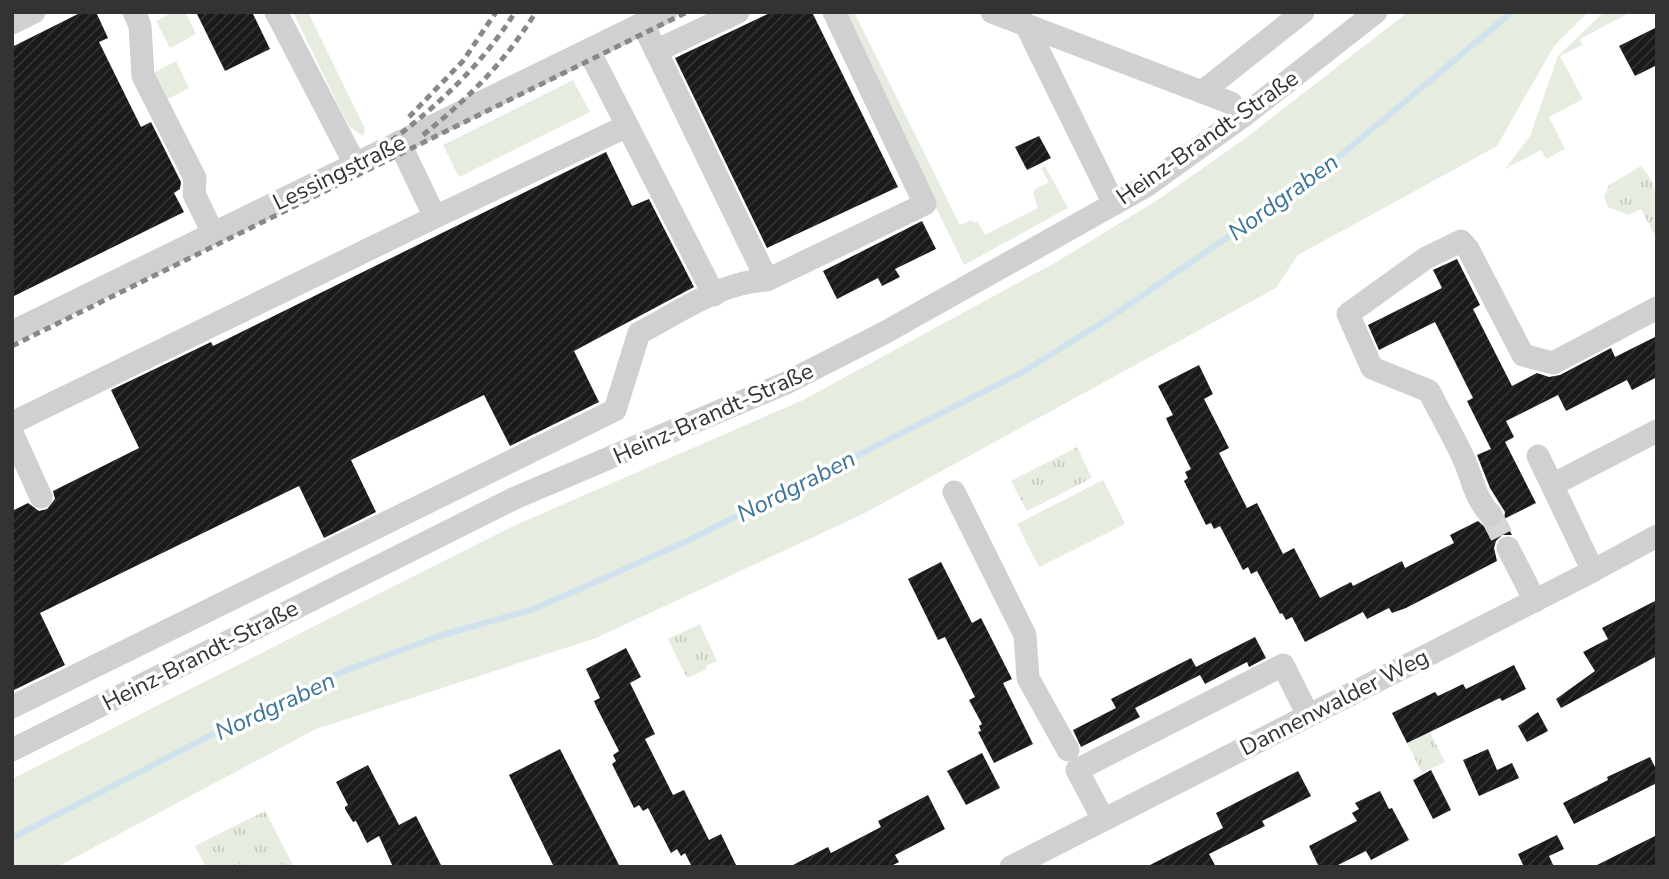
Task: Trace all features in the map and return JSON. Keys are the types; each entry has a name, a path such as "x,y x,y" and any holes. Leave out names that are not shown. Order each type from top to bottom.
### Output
{"street":[{"path":"12,23 34,12"},
{"path":"134,12 141,26 143,76 195,178 194,194 214,233"},
{"path":"276,12 355,164"},
{"name":"Lessingstraße","path":"12,332 666,12"},
{"path":"656,51 738,12"},
{"path":"12,707 615,410 639,333 748,280 767,280 925,204 834,12"},
{"path":"992,12 1231,103 1242,117"},
{"path":"1202,92 1303,12"},
{"name":"Heinz-Brandt-Straße","path":"12,750 515,498 786,383 884,333 1146,186 1242,117 1376,12"},
{"path":"643,24 767,280"},
{"path":"1026,25 1114,204"},
{"path":"589,51 713,295"},
{"path":"12,424 627,126"},
{"path":"399,142 435,217"},
{"path":"1491,515 1470,480 1464,459 1429,391 1372,368 1348,314 1426,258 1461,241 1468,249 1523,355 1553,363 1657,308"},
{"path":"1554,497 1657,431"},
{"path":"12,433 41,497"},
{"path":"1538,456 1554,497 1593,571"},
{"path":"954,492 1025,635 1028,677 1068,750"},
{"name":"Dannenwalder Weg","path":"1011,867 1535,601 1657,536"},
{"path":"1508,548 1535,601"},
{"path":"1103,819 1077,769 1283,665 1308,715"}],"green space":[{"path":"173,12 185,12 196,34 170,48 156,21"},
{"path":"293,12 308,12 365,129 363,136 350,127 343,115"},
{"path":"841,12 854,12 960,225 972,220 974,223 977,221 985,235 1038,208 1033,193 1035,189 1049,182 1041,168 1045,166 1068,208 964,265"},
{"path":"1408,12 1588,12 1554,46 1497,146 1298,255 1276,288 863,514 596,638 316,729 57,867 12,867 12,779 511,527 803,400 1058,261 1156,201 1243,140"},
{"path":"1604,12 1631,12 1580,39 1582,45 1560,56 1583,99 1549,117 1565,149 1546,159 1541,150 1505,169 1530,136 1558,56"},
{"path":"176,61 189,88 162,102 149,75"},
{"path":"573,80 590,112 459,177 443,145"},
{"path":"1641,166 1655,191 1657,239 1641,209 1629,215 1608,207 1604,197 1609,185"},
{"path":"1077,447 1092,478 1027,511 1011,481"},
{"path":"1103,480 1125,524 1039,567 1017,524"},
{"path":"700,624 717,661 687,678 668,639"},
{"path":"1430,732 1445,762 1422,773 1407,743"},
{"path":"265,811 294,867 206,867 195,846"}],"building":[{"path":"82,12 96,12 108,38 99,42 141,127 151,122 181,182 180,189 174,193 184,212 12,297 12,47"},
{"path":"196,12 252,12 270,49 225,71"},
{"path":"772,12 812,12 898,187 767,248 675,58"},
{"path":"1657,27 1657,65 1635,76 1619,46"},
{"path":"1039,136 1051,158 1027,170 1015,147"},
{"path":"606,152 632,206 649,199 694,287 574,351 599,402 510,446 484,395 351,460 376,512 324,538 299,486 40,613 65,665 12,691 12,511 28,503 39,511 47,509 55,499 53,491 139,448 111,390 211,342 213,346"},
{"path":"922,221 936,249 895,269 900,277 882,286 878,278 837,299 823,271"},
{"path":"1457,259 1480,305 1473,309 1512,386 1537,373 1549,377 1560,375 1611,348 1615,357 1657,336 1657,377 1632,390 1627,380 1566,411 1558,395 1506,421 1514,437 1505,442 1536,503 1504,519 1505,512 1490,488 1477,455 1491,449 1467,401 1473,398 1435,322 1379,350 1368,325 1442,288 1433,270"},
{"path":"1199,365 1213,394 1204,399 1229,448 1219,453 1247,508 1257,503 1283,554 1294,548 1320,598 1351,582 1353,586 1402,561 1405,568 1454,543 1450,535 1478,521 1486,528 1493,529 1500,526 1504,520 1512,535 1502,535 1496,541 1494,548 1497,561 1406,608 1392,613 1389,608 1367,619 1363,612 1305,642 1292,617 1286,620 1282,613 1280,614 1257,571 1251,574 1248,567 1243,570 1220,526 1214,529 1211,523 1206,525 1184,481 1188,478 1185,472 1191,469 1166,418 1173,415 1158,386"},
{"path":"941,562 972,623 981,618 1012,679 1003,683 1033,744 994,763 978,732 981,731 979,726 982,724 969,700 975,697 945,637 938,640 908,579"},
{"path":"1657,600 1657,656 1561,708 1556,699 1595,671 1583,652 1608,639 1602,628"},
{"path":"1255,637 1266,658 1249,667 1247,662 1205,684 1200,675 1135,708 1140,717 1081,747 1073,730 1116,708 1111,699 1191,658 1196,667"},
{"path":"626,648 641,677 630,683 655,734 645,739 673,795 684,790 709,840 721,834 737,867 692,867 685,853 681,856 677,849 671,853 648,808 643,811 639,805 634,808 612,764 616,761 613,755 619,751 594,701 600,698 586,669"},
{"path":"1514,665 1526,689 1502,701 1500,698 1407,743 1392,713 1435,692 1438,696 1463,684 1466,689"},
{"path":"1538,712 1548,731 1527,742 1518,726"},
{"path":"560,749 620,867 554,867 509,775"},
{"path":"1488,749 1497,770 1512,763 1519,778 1479,796 1463,760"},
{"path":"982,753 1000,788 966,805 947,771"},
{"path":"1650,757 1657,771 1657,783 1574,824 1563,803 1608,780 1607,777"},
{"path":"368,765 399,825 416,816 442,867 393,867 379,836 367,843 356,821 353,822 345,809 348,805 336,782"},
{"path":"1431,770 1451,810 1433,819 1413,780"},
{"path":"1298,771 1311,796 1262,821 1265,826 1209,854 1216,867 1146,867 1223,828 1216,813"},
{"path":"1380,791 1409,840 1371,860 1366,851 1334,867 1319,867 1309,846 1357,821 1352,813 1359,809 1355,803"},
{"path":"928,795 945,829 895,855 899,862 889,867 789,867 828,847 831,853 881,827 878,821"},
{"path":"1557,835 1564,849 1549,856 1554,867 1524,867 1518,854"},
{"path":"1657,835 1657,867 1593,867"}],"waterway":[{"name":"Nordgraben","path":"12,838 277,701 342,672 442,635 531,610 582,588 689,540 1021,373 1108,319 1311,180 1512,12"}],"tunnel":[{"path":"1491,515 1508,548"}],"railway":[{"path":"409,117 463,61 496,12"},
{"path":"353,169 442,99 481,58 515,12"},
{"path":"423,135 485,78 536,12"},
{"path":"12,346 687,12"}]}
